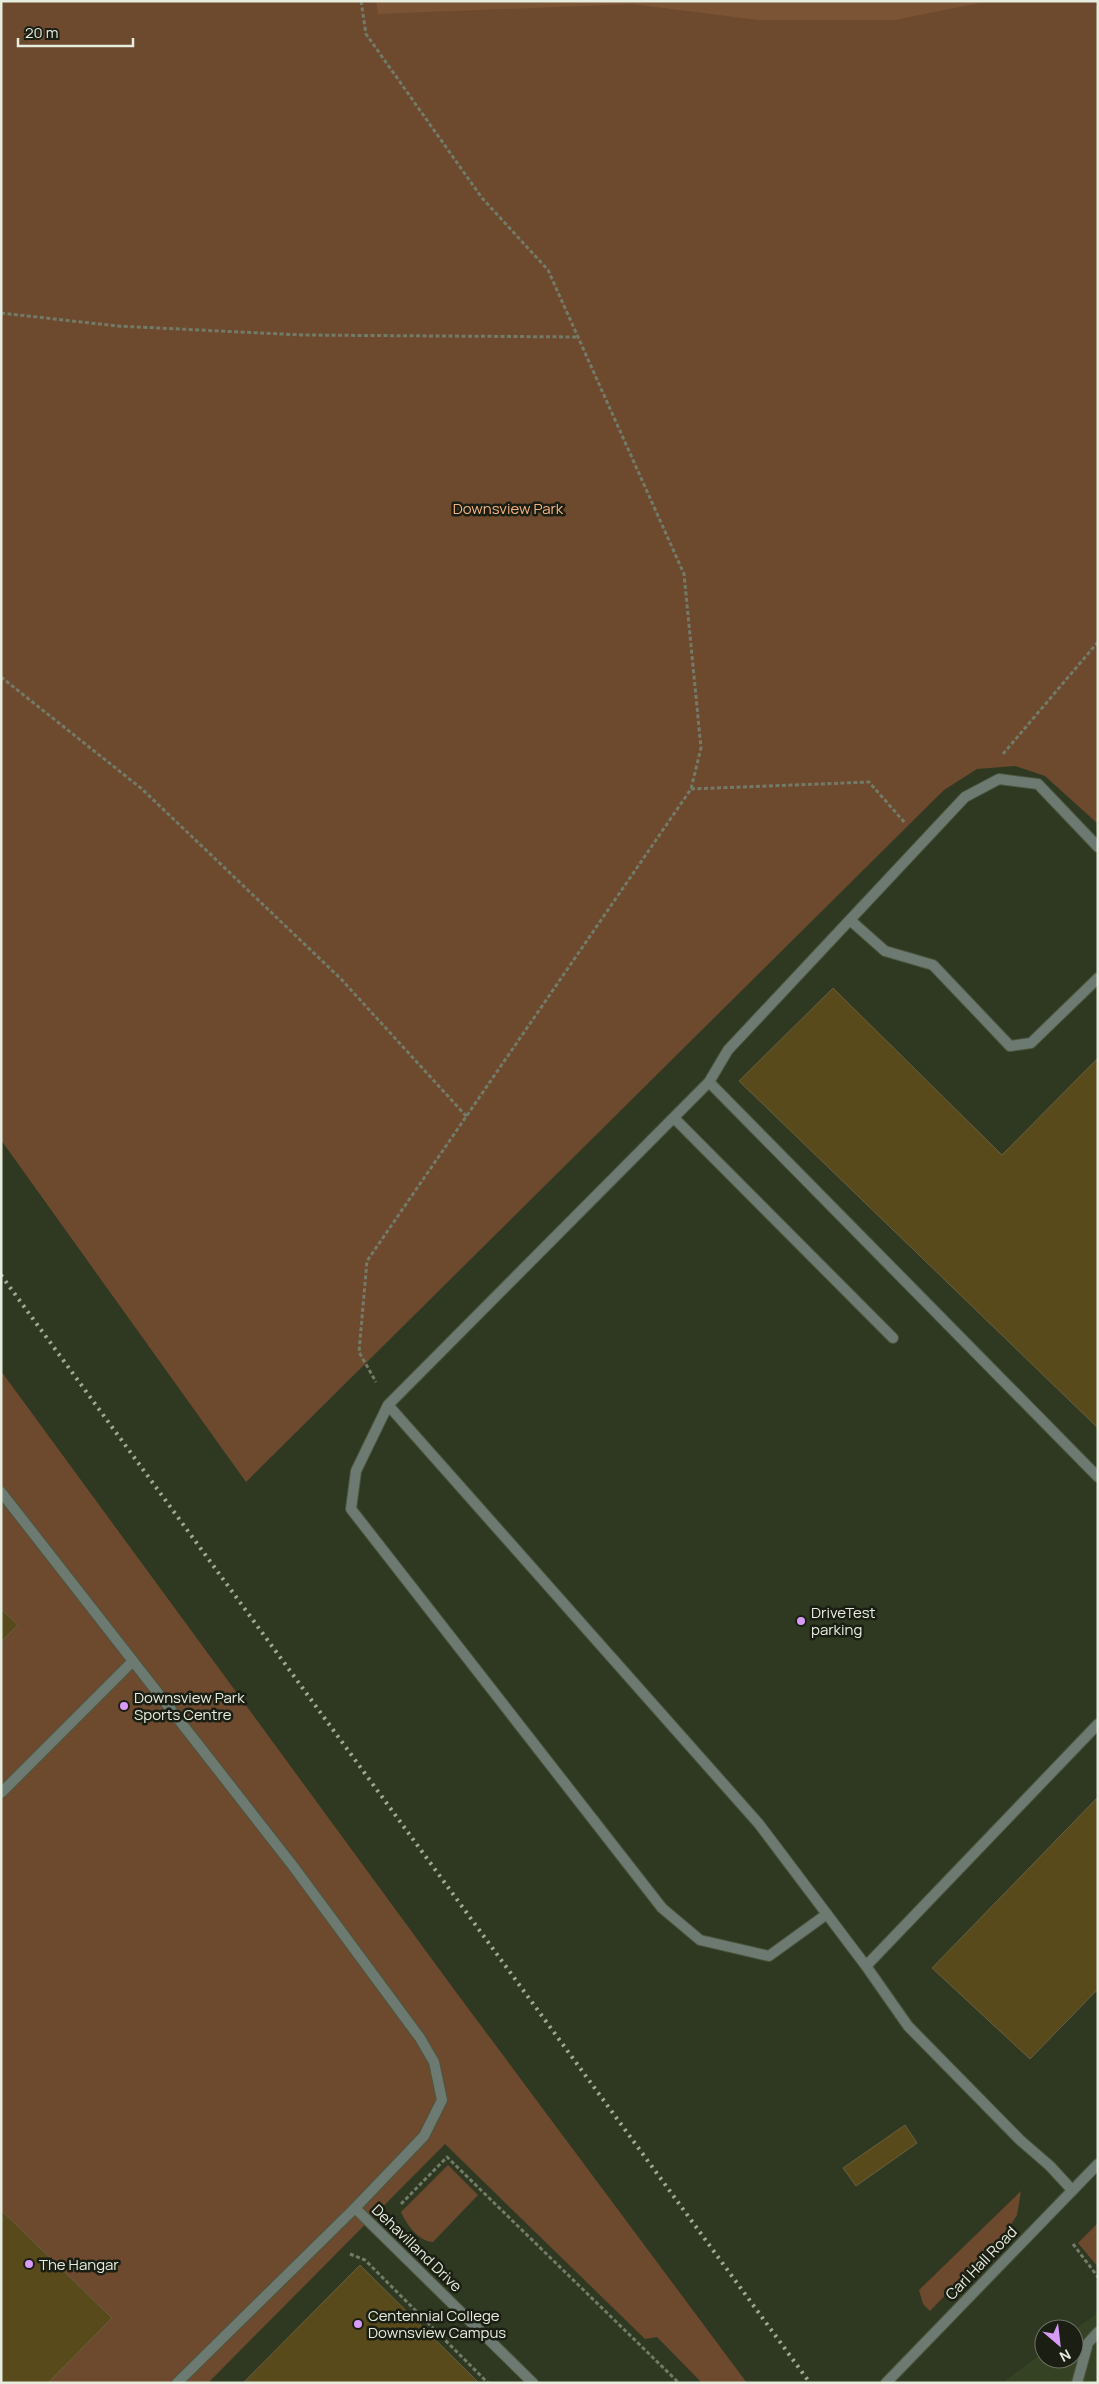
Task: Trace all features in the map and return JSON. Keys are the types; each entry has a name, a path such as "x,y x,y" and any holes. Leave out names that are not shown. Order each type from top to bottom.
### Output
{"street":[{"path":"827,1914 768,1956 700,1940 662,1908 351,1509 356,1471 388,1405 709,1082 728,1050 965,797 999,779 1038,784 1098,847"},
{"path":"850,920 885,951 933,965 1010,1046 1030,1043 1098,978"},
{"path":"709,1082 1098,1478"},
{"path":"674,1118 893,1338"},
{"path":"388,1405 753,1817 866,1966 908,2026 1072,2190"},
{"path":"1,1492 293,1866 420,2038 434,2062 442,2100 424,2136 355,2208"},
{"path":"1,1793 132,1662"},
{"path":"866,1966 1098,1724"},
{"name":"Carl Hall Road","path":"886,2383 1098,2164"},
{"name":"Dehavilland Drive","path":"177,2383 355,2208 533,2383"},
{"path":"1077,2383 1088,2343 1098,2332"}],"path":[{"path":"361,1 366,34 482,198 548,270 684,574 701,748 691,789 367,1261 359,1352 388,1405"},
{"path":"1,313 117,326 302,335 578,337"},
{"path":"978,790 1006,750 1098,642"},
{"path":"1,677 142,789 341,979 467,1117"},
{"path":"691,789 869,782 922,843"},
{"path":"401,2204 447,2157 679,2383"},
{"path":"1073,2244 1098,2277"},
{"path":"350,2254 365,2260 488,2383"}],"shaded area":[{"path":"376,1 989,1 895,20 758,20 632,4 378,14"},
{"path":"1098,2313 1098,2383 1002,2383 1034,2359 1034,2369 1084,2369 1084,2323"}],"green space":[{"name":"Downsview Park","path":"1,1 1098,1 1098,824 1045,776 1015,766 977,769 944,790 246,1482 1,1140"},
{"name":"Downsview Park Sports Centre","path":"1,1371 453,1988 747,2383 702,2383 657,2337 645,2339 445,2144 208,2383 1,2383"},
{"path":"448,2165 478,2195 433,2242 428,2241 414,2232 401,2212"},
{"path":"1021,2191 1017,2215 1007,2231 930,2311 923,2304 919,2290"},
{"path":"1098,2223 1098,2267 1078,2243"}],"building":[{"path":"833,988 1002,1155 1098,1058 1098,1428 739,1081"},
{"path":"1,1609 18,1625 1,1642"},
{"path":"1098,1797 1098,1989 1030,2059 932,1968"},
{"path":"905,2125 917,2143 856,2186 843,2168"},
{"name":"The Hangar","path":"1,2210 112,2318 48,2383 1,2383"},
{"name":"Centennial College Downsview Campus","path":"360,2265 479,2383 243,2383"}],"railway":[{"path":"1,1275 810,2383"}],"place":[{"name":"DriveTest parking","path":"801,1621"},
{"name":"Downsview Park Sports Centre","path":"124,1706"},
{"name":"The Hangar","path":"29,2264"},
{"name":"Centennial College Downsview Campus","path":"358,2324"}]}
